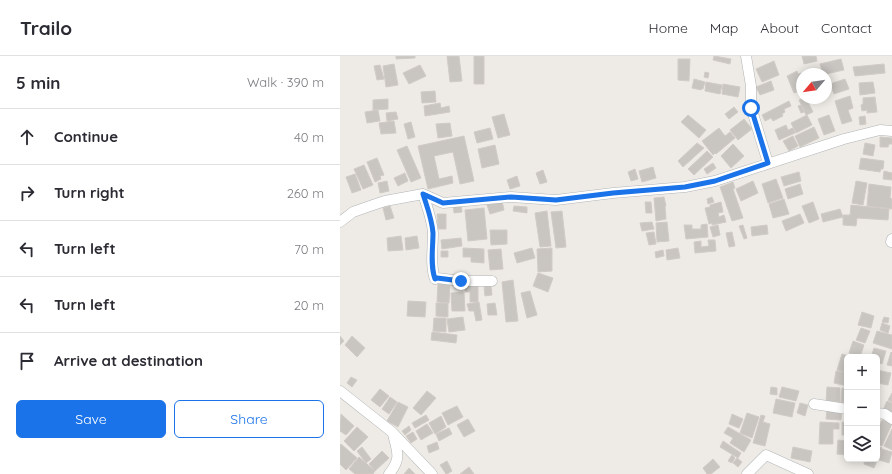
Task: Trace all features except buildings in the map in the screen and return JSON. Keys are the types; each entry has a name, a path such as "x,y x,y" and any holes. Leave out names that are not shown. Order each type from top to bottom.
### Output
{"street":[{"path":"746,56 751,86 751,108 768,163"},
{"path":"340,222 353,212 370,206 385,201 423,194 443,203 511,197 556,200 613,193 685,187 715,181 844,139 880,130 892,131"},
{"path":"423,194 431,218 433,231 433,273 435,279 492,281"},
{"path":"340,391 392,432 432,474"},
{"path":"814,404 844,409"},
{"path":"880,413 885,414 892,418"},
{"path":"389,474 395,467 398,460 398,454 392,432"},
{"path":"747,474 766,455 808,474"}],"route":[{"path":"461,281 435,279 433,273 433,231 431,218 423,194 443,203 511,197 556,200 613,193 685,187 715,181 768,163 751,108"}]}
